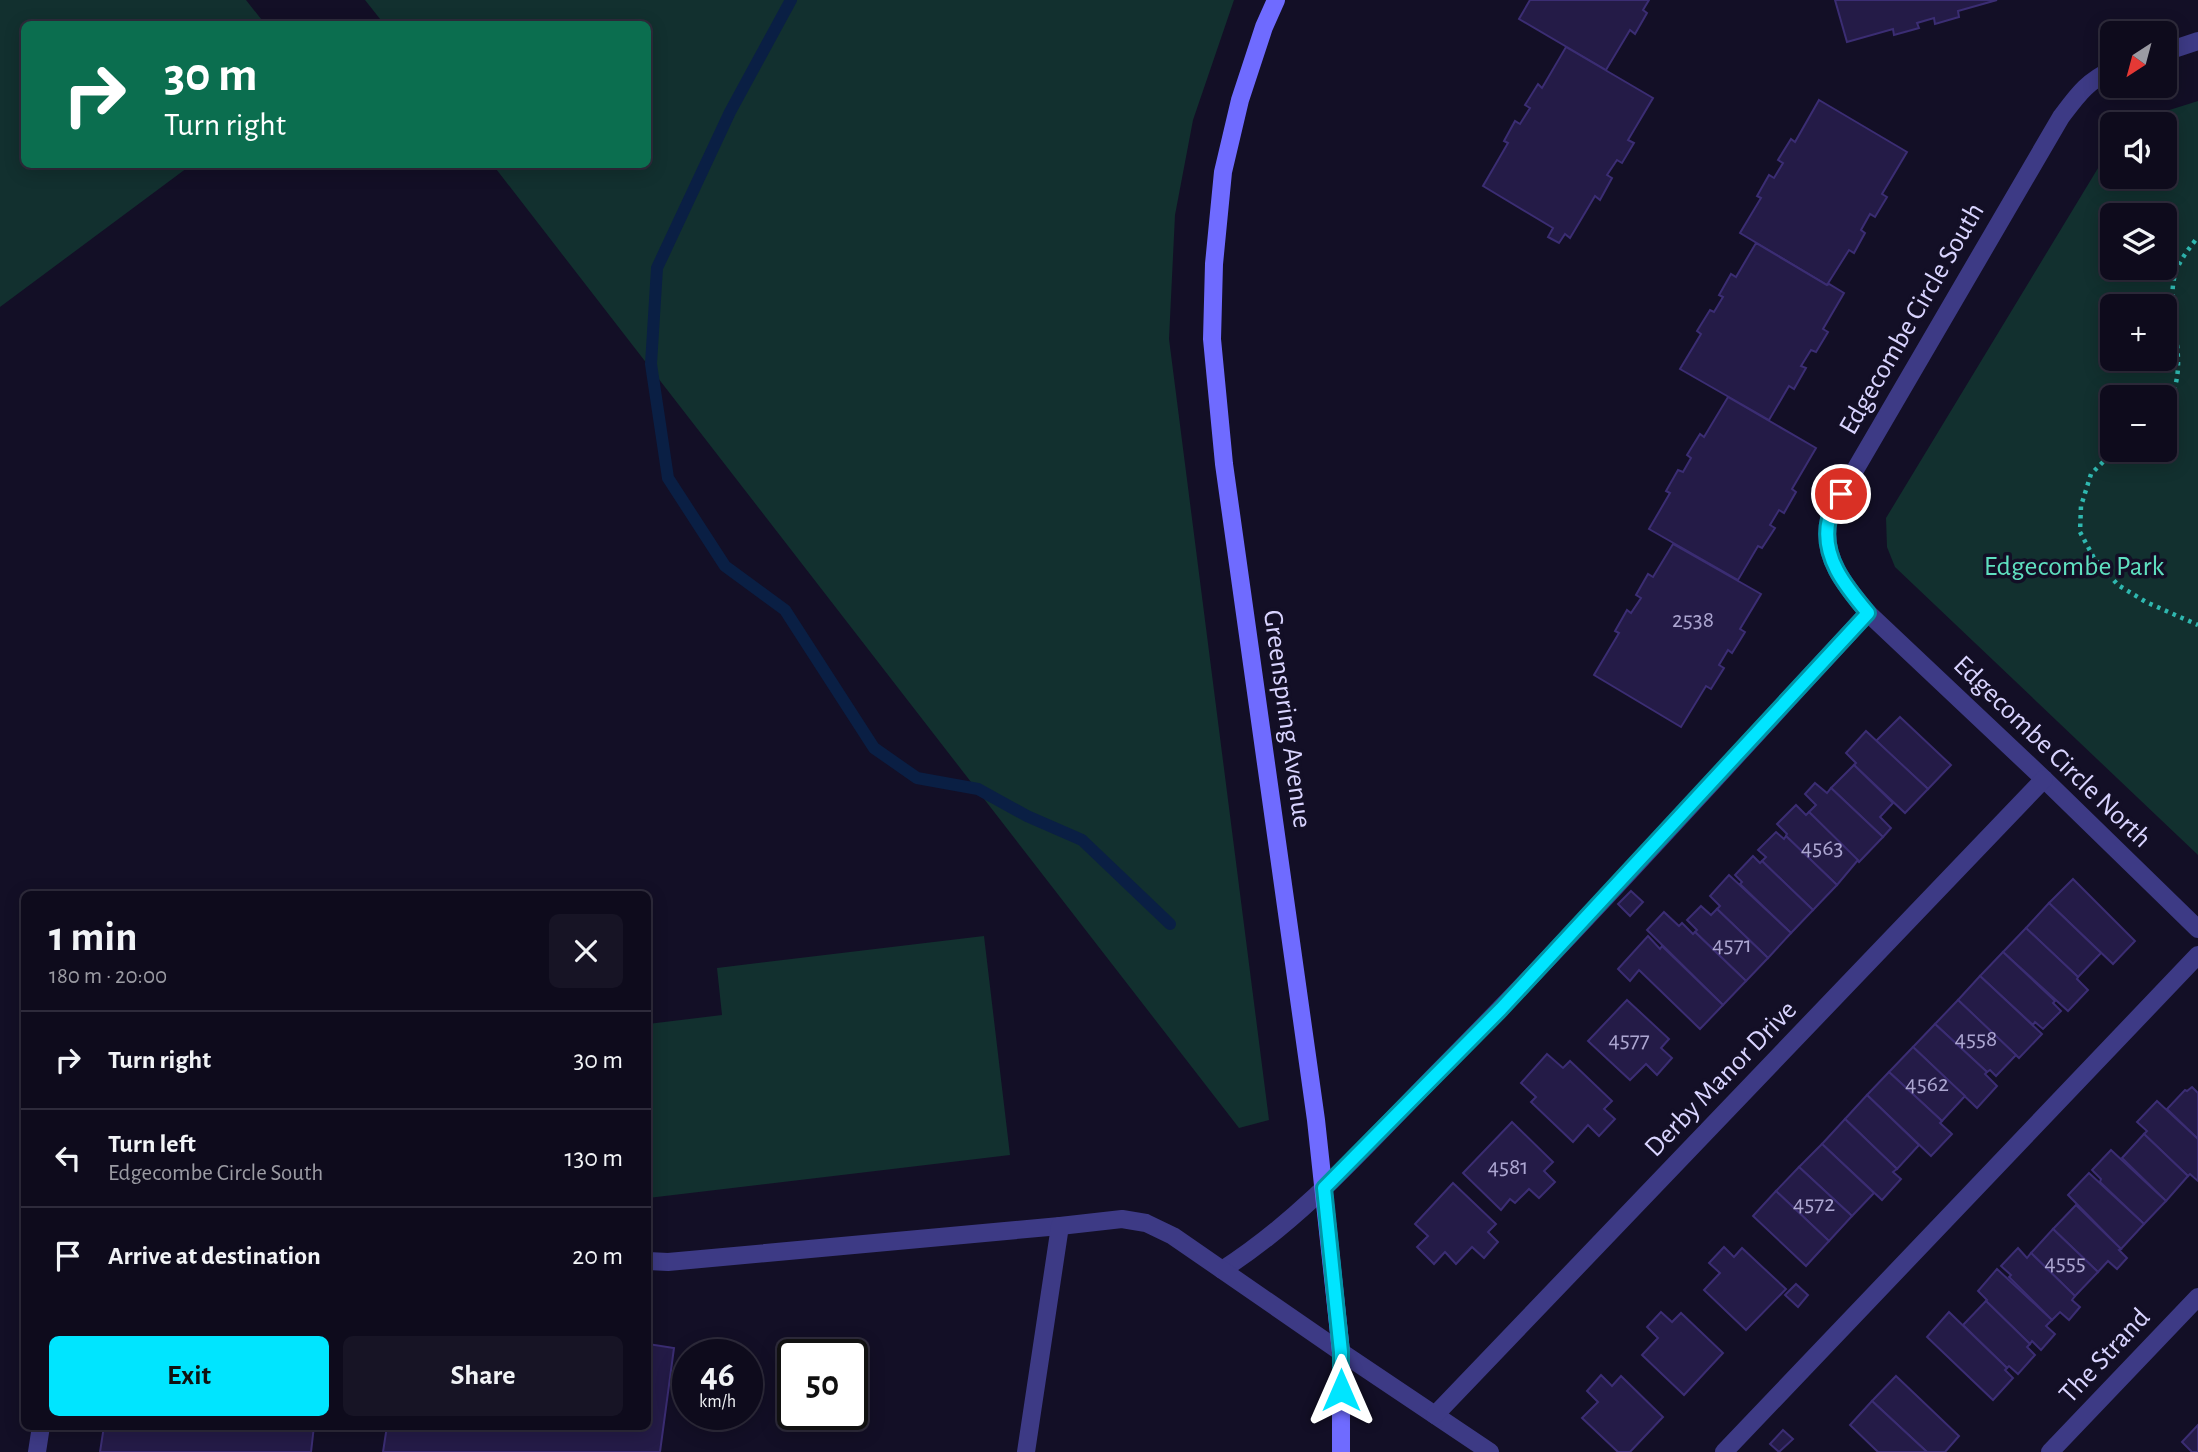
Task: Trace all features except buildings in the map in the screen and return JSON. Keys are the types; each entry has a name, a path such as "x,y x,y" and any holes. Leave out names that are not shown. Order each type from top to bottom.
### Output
{"main road":[{"name":"Greenspring Avenue","path":"1276,0 1264,27 1240,100 1223,172 1214,264 1212,339 1224,464 1303,1016 1324,1188 1341,1352 1341,1452"}],"street":[{"path":"2177,48 2198,41"},
{"name":"Edgecombe Circle South","path":"1868,613 1846,588 1834,566 1829,546 1829,520 1841,494 2061,117 2081,91 2100,75"},
{"path":"1222,1270 1253,1250 1324,1188 1501,1009 1868,613"},
{"name":"Edgecombe Circle North","path":"1868,613 2198,929"},
{"name":"Derby Manor Drive","path":"1435,1415 2044,779"},
{"path":"1724,1452 2198,955"},
{"path":"651,1261 668,1262 1122,1219 1146,1223 1173,1236 1490,1452"},
{"path":"1026,1452 1060,1226"},
{"name":"The Strand","path":"2050,1452 2198,1297"},
{"path":"37,1452 40,1430"}],"path":[{"path":"2176,385 2179,374 2172,304 2175,273 2198,237"},
{"path":"2103,462 2091,474 2081,506 2080,532 2094,558 2118,585 2146,602 2198,625"}],"green space":[{"path":"0,0 246,0 263,21 21,21 21,168 187,168 0,307"},
{"path":"365,0 1234,0 1193,120 1175,215 1169,339 1269,1120 1239,1128 495,168 651,168 651,21 382,21"},
{"name":"Edgecombe Park","path":"2198,101 2198,855 1895,567 1887,547 1886,518 2100,165 2100,189 2177,189 2177,112 2163,112"},
{"path":"984,936 1010,1155 651,1198 651,1024 722,1015 717,968"}],"waterway":[{"path":"791,0 730,112 657,268 651,364 668,478 725,566 785,610 874,748 917,778 978,789 1027,816 1082,840 1170,924"}],"route":[{"path":"1341,1390 1341,1352 1324,1188 1501,1009 1868,613 1846,588 1834,566 1829,546 1829,520 1841,494"}]}
